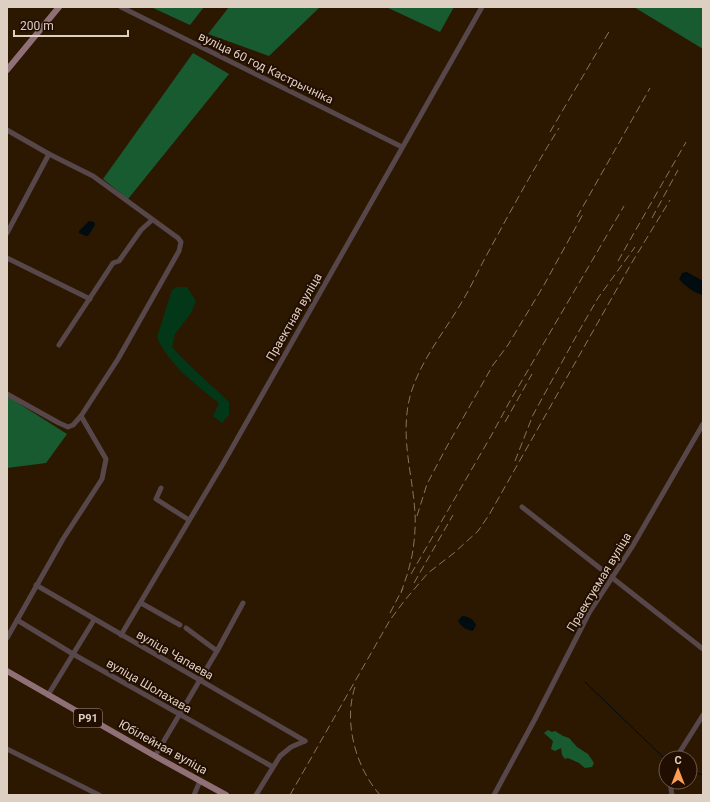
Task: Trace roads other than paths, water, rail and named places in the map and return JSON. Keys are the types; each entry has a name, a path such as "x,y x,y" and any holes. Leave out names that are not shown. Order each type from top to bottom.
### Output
{"main road":[{"path":"7,70 59,7"},
{"name":"Юбілейная вуліца","path":"7,671 226,795"}],"street":[{"name":"вуліца 60 год Кастрычніка","path":"121,7 402,146"},
{"name":"Праектная вуліца","path":"121,635 189,520 482,7"},
{"path":"7,130 48,154 92,176 178,238 180,242 179,251 118,359 81,416 73,425 68,426 59,423 7,394"},
{"path":"7,233 48,154"},
{"path":"59,345 112,263 119,261 141,230 152,220"},
{"path":"7,258 90,299"},
{"path":"7,638 63,539 102,479 106,459 81,416"},
{"name":"Праектуемая вуліца","path":"494,795 589,613 632,547 703,424"},
{"path":"161,488 156,499 189,520"},
{"path":"522,507 703,649"},
{"name":"вуліца Чапаева","path":"36,586 304,742 291,747 280,756 273,767"},
{"path":"141,603 180,625"},
{"path":"155,756 217,652 243,603"},
{"name":"вуліца Шолахава","path":"17,620 73,654 273,767"},
{"path":"48,695 94,620"},
{"path":"186,628 217,652"},
{"path":"681,750 703,715"},
{"path":"7,749 99,795"},
{"path":"256,795 273,767"},
{"path":"194,795 200,781"}],"waterway":[{"path":"585,682 658,752"},
{"path":"698,773 703,775"}],"railway":[{"path":"550,132 610,30"},
{"path":"577,217 650,88"},
{"path":"401,593 414,545 415,532 414,500 406,438 407,413 415,383 421,368 466,295 520,194 559,128"},
{"path":"618,261 686,142"},
{"path":"652,218 678,170"},
{"path":"290,795 390,620 428,573 454,553 478,531 489,515 631,264 670,200"},
{"path":"411,574 624,206"},
{"path":"417,516 427,484 446,448 493,365 508,345 544,285 583,214"},
{"path":"515,461 533,415 579,331 598,298 635,247"},
{"path":"505,422 532,374"},
{"path":"414,583 453,515"},
{"path":"390,613 403,588"},
{"path":"355,687 350,715 354,744 364,772 380,795"}]}
